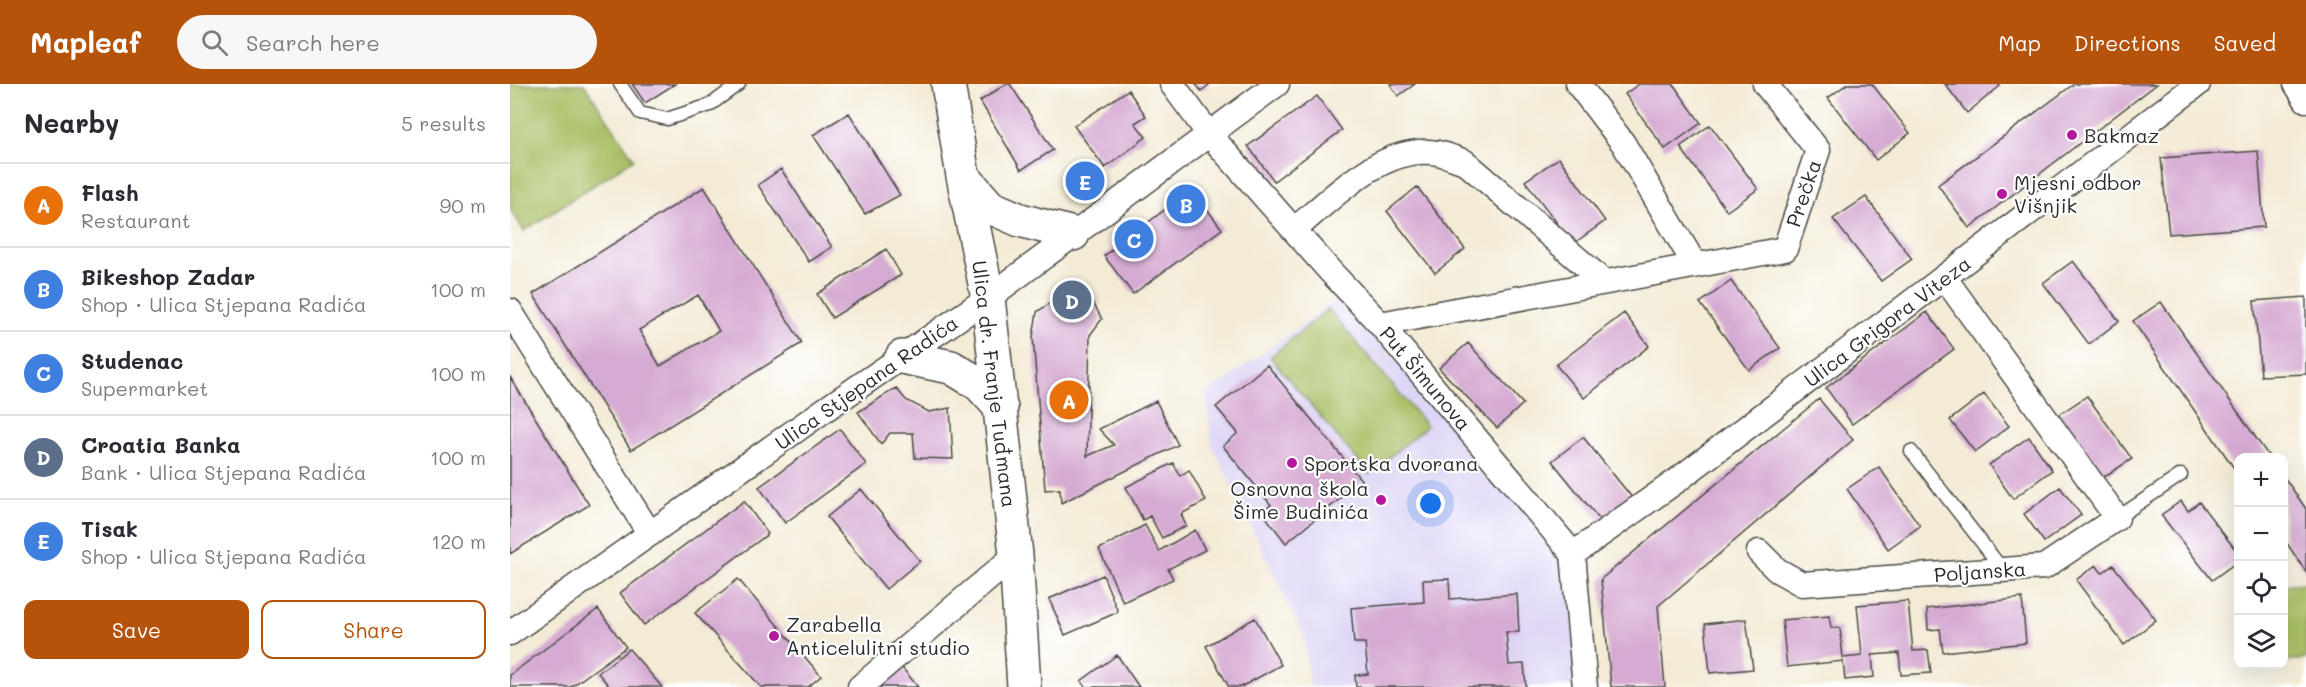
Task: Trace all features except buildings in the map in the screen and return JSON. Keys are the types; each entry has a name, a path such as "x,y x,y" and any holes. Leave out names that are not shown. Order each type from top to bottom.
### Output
{"main road":[{"name":"Ulica dr. Franje Tuđmana","path":"948,84 963,176 988,298 1016,555 1024,687"},
{"path":"963,176 990,207 1020,220 1074,234"},
{"path":"902,357 951,367 979,384 1001,408"}],"street":[{"name":"Put Šimunova","path":"1172,84 1209,134 1380,324 1573,554"},
{"name":"Ulica Stjepana Radića","path":"510,633 988,298 1276,84"},
{"path":"1380,324 1695,265 1623,143 1578,84"},
{"name":"Prečka","path":"1695,265 1785,249 1818,150 1765,84"},
{"name":"Ulica Grigora Viteza","path":"1573,554 1675,482 2198,84"},
{"path":"2296,84 2306,100"},
{"path":"1294,230 1362,174 1399,154 1437,152 1465,162 1603,281"},
{"path":"1944,277 2117,518"},
{"path":"510,311 650,534"},
{"name":"Poljanska","path":"1759,552 1777,570 1802,584 2044,567 2117,518"},
{"path":"1573,554 1585,687"},
{"path":"860,687 1016,555"}],"lane":[{"path":"620,84 640,113 667,119 710,105 739,84"},
{"path":"1911,451 2004,570"},
{"path":"2117,518 2181,475"}],"shaded area":[{"name":"Osnovna škola Šime Budinića","path":"1340,297 1573,554 1585,687 1310,687 1304,637 1212,445 1206,394"}],"green space":[{"path":"510,84 584,84 634,159 524,231 510,209"},
{"path":"1328,309 1427,426 1369,474 1270,357"},
{"path":"2306,583 2306,659 2288,661 2288,585"}],"place":[{"name":"Bakmaz","path":"2072,135"},
{"name":"Tisak","path":"1085,181"},
{"name":"Mjesni odbor Višnjik","path":"2002,194"},
{"name":"Bikeshop Zadar","path":"1186,204"},
{"name":"Studenac","path":"1134,239"},
{"name":"Croatia Banka","path":"1072,300"},
{"name":"Flash","path":"1069,400"},
{"name":"Sportska dvorana","path":"1292,463"},
{"name":"Osnovna škola Šime Budinića","path":"1381,500"},
{"name":"Zarabella Anticelulitni studio","path":"774,636"}]}
